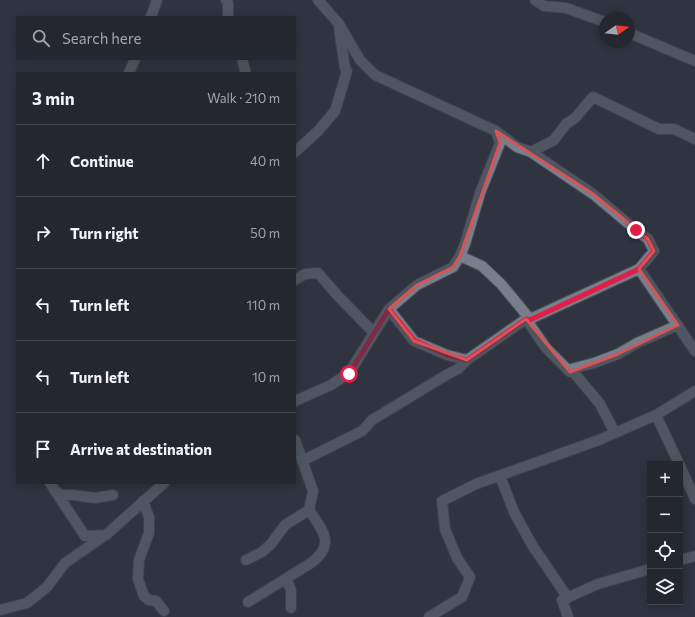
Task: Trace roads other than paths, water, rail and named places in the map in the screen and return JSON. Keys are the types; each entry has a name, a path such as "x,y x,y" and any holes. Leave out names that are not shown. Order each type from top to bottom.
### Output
{"street":[{"path":"151,16 157,0"},
{"path":"226,0 228,3 228,16"},
{"path":"302,461 362,431 372,420 458,369 467,360 528,319 639,269 654,251 648,239 593,194 531,152 517,147 496,131 375,75 360,60 339,24 318,0"},
{"path":"537,1 544,6 566,8 599,20"},
{"path":"296,151 318,131 335,111 347,71 345,68 339,24"},
{"path":"635,36 695,61"},
{"path":"129,72 135,60"},
{"path":"242,60 245,72"},
{"path":"531,152 554,140 566,124 575,118 593,98 658,129 674,129 695,139"},
{"path":"296,401 331,385 349,374 389,309 417,285 453,267 465,244 480,193 500,143 496,131"},
{"path":"460,256 482,266 501,284 528,319 546,348 570,372 571,369 594,363 618,354 637,343 678,325"},
{"path":"639,269 695,351"},
{"path":"296,279 305,274 318,273 374,333"},
{"path":"389,309 414,340 447,355 467,360"},
{"path":"571,369 600,404 615,433"},
{"path":"429,617 462,597 470,577 457,558 445,529 442,501 476,484 599,440 656,415 695,391"},
{"path":"656,415 678,461"},
{"path":"246,560 262,552 271,544 285,525 309,510 313,491 296,443"},
{"path":"683,472 695,499"},
{"path":"500,476 514,512 528,538 568,598"},
{"path":"3,613 27,603 47,587 65,563 107,534 163,484"},
{"path":"52,487 85,536 107,534"},
{"path":"52,487 62,495 95,498 113,495"},
{"path":"143,501 148,517 149,533 139,560 138,579 144,596 149,600 156,601 164,611"},
{"path":"248,602 321,556 326,545 323,530 309,510"},
{"path":"683,559 695,556"},
{"path":"568,617 562,600 598,584 647,570"},
{"path":"286,579 291,590 291,608"}]}
